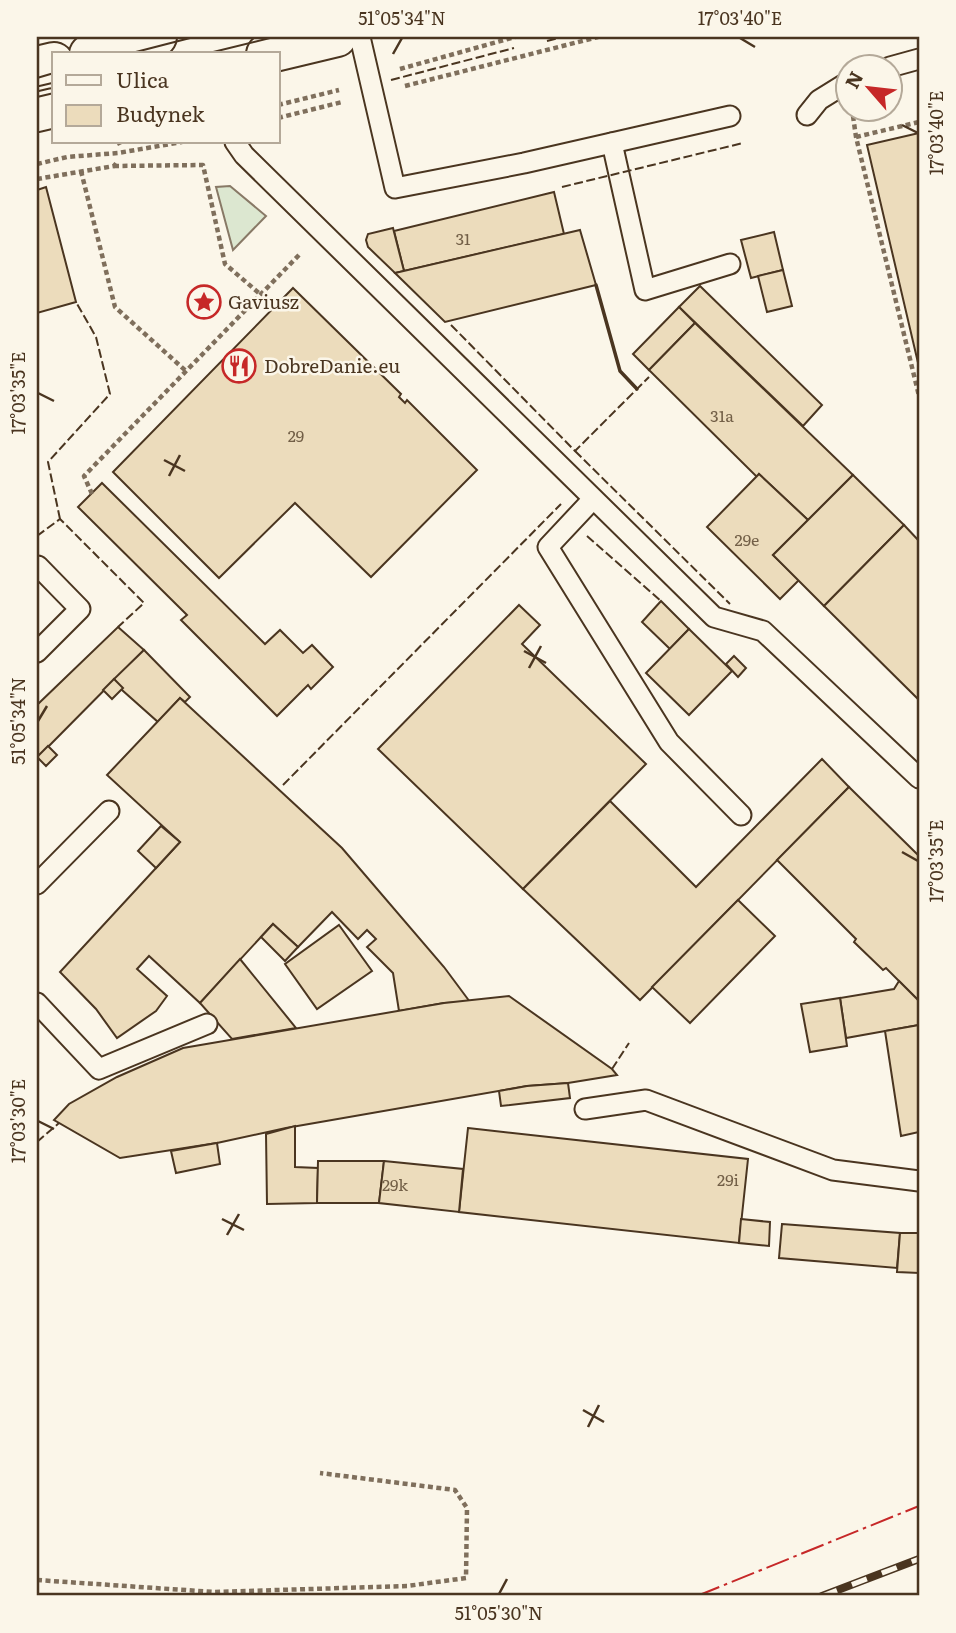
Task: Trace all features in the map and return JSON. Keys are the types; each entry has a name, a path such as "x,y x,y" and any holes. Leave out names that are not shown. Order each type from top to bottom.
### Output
{"main road":[{"path":"97,52 157,37"},
{"path":"275,52 337,37"}],"lane":[{"path":"360,37 395,188 730,116"},
{"path":"807,115 819,100 834,91"},
{"path":"612,143 645,290 730,264"},
{"path":"236,144 244,155 714,617 763,631 919,778"},
{"path":"593,499 548,547 669,742 741,815"},
{"path":"37,652 80,609 38,566"},
{"path":"37,884 109,811"},
{"path":"37,855 51,869"},
{"path":"37,1003 99,1069 207,1024"},
{"path":"585,1109 646,1100 833,1170 919,1181"}],"path":[{"path":"397,70 516,37"},
{"path":"399,87 598,37"},
{"path":"280,104 340,89"},
{"path":"280,117 345,101"},
{"path":"854,122 919,396"},
{"path":"856,137 919,122"},
{"path":"37,157 38,164 67,157 118,153 170,144"},
{"path":"37,179 116,163 202,165 225,264 260,294"},
{"path":"81,171 115,307 186,371"},
{"path":"92,494 84,476 322,231"},
{"path":"37,1580 214,1592 407,1586 466,1578 467,1508 455,1490 320,1473"}],"green space":[{"path":"230,186 266,216 233,250 216,187"}],"building":[{"path":"919,133 919,367 867,145"},
{"path":"46,187 76,302 37,313 37,190"},
{"path":"554,192 564,234 404,271 394,231"},
{"path":"393,228 404,271 395,273 368,247 366,240 368,234"},
{"path":"580,230 596,285 445,322 395,273"},
{"path":"774,232 783,270 751,278 741,240"},
{"path":"783,270 792,306 767,312 758,276"},
{"path":"700,286 822,405 803,426 679,307"},
{"path":"293,288 401,394 399,397 405,403 407,400 477,470 371,577 295,503 219,578 113,472"},
{"path":"679,307 695,323 649,370 633,354"},
{"path":"695,323 853,475 808,520 759,474 757,477 649,370"},
{"path":"759,474 808,520 773,555 799,580 780,599 707,527"},
{"path":"853,475 904,525 824,606 773,555"},
{"path":"102,483 265,644 280,630 303,653 312,645 333,667 311,689 308,685 277,716 181,620 187,615 78,507"},
{"path":"904,525 919,541 919,700 824,606"},
{"path":"661,601 689,629 670,649 642,622"},
{"path":"519,605 540,625 522,644 646,764 523,889 378,749"},
{"path":"118,627 144,650 37,758 37,705"},
{"path":"689,629 732,671 689,715 646,673"},
{"path":"144,650 190,697 185,702 180,698 158,722 122,690 114,679"},
{"path":"734,656 746,668 738,677 726,664"},
{"path":"114,679 123,688 112,699 103,690"},
{"path":"180,698 342,848 444,967 470,1002 444,1003 399,1011 393,973 367,947 376,939 367,930 358,939 332,912 298,947 273,924 200,1003 149,956 137,969 167,996 156,1011 117,1038 96,1009 60,972 180,842 107,775"},
{"path":"48,746 57,755 46,766 37,757"},
{"path":"822,759 849,787 640,1000 523,889 610,801 696,887"},
{"path":"849,787 919,856 919,1001 886,968 883,970 854,942 856,939 777,860"},
{"path":"161,826 180,842 156,868 138,851"},
{"path":"738,900 775,936 690,1023 652,987"},
{"path":"273,924 298,947 285,961 261,937"},
{"path":"339,925 372,971 317,1009 285,964"},
{"path":"240,959 296,1028 232,1039 200,1003"},
{"path":"899,981 919,1001 919,1025 846,1038 840,998 894,989"},
{"path":"509,996 617,1075 527,1086 286,1128 217,1143 120,1158 54,1120 69,1104 117,1077 183,1048 444,1003"},
{"path":"840,998 847,1046 810,1052 801,1004"},
{"path":"919,1025 919,1132 901,1136 885,1031"},
{"path":"568,1083 570,1098 501,1106 499,1091"},
{"path":"295,1126 295,1167 318,1168 317,1203 267,1204 266,1134"},
{"path":"468,1128 748,1159 739,1243 459,1212"},
{"path":"217,1143 220,1164 176,1173 171,1151"},
{"path":"318,1161 384,1161 379,1203 317,1203"},
{"path":"384,1161 463,1169 459,1212 379,1203"},
{"path":"741,1219 770,1222 769,1246 739,1243"},
{"path":"782,1224 900,1233 897,1268 779,1258"},
{"path":"900,1233 919,1233 919,1273 897,1272"}],"tram line":[{"path":"136,52 194,37"},
{"path":"213,52 274,37"},
{"path":"37,78 52,74"},
{"path":"37,97 52,93"}],"railway":[{"path":"822,1596 919,1559"}],"fence":[{"path":"547,41 562,37"},
{"path":"391,80 514,48"},
{"path":"562,187 743,143"},
{"path":"60,519 48,462 110,394 96,337 76,302"},
{"path":"451,325 575,451 649,377"},
{"path":"575,451 730,604"},
{"path":"283,785 561,504"},
{"path":"37,536 60,519 144,603 118,627"},
{"path":"587,536 661,601"},
{"path":"612,1069 629,1043"},
{"path":"37,1142 59,1123"}],"wall":[{"path":"596,285 620,371 637,389"}],"power":[{"path":"697,1596 919,1506"}],"place":[{"name":"Gaviusz","path":"204,302"},
{"name":"DobreDanie.eu","path":"239,366"}]}
